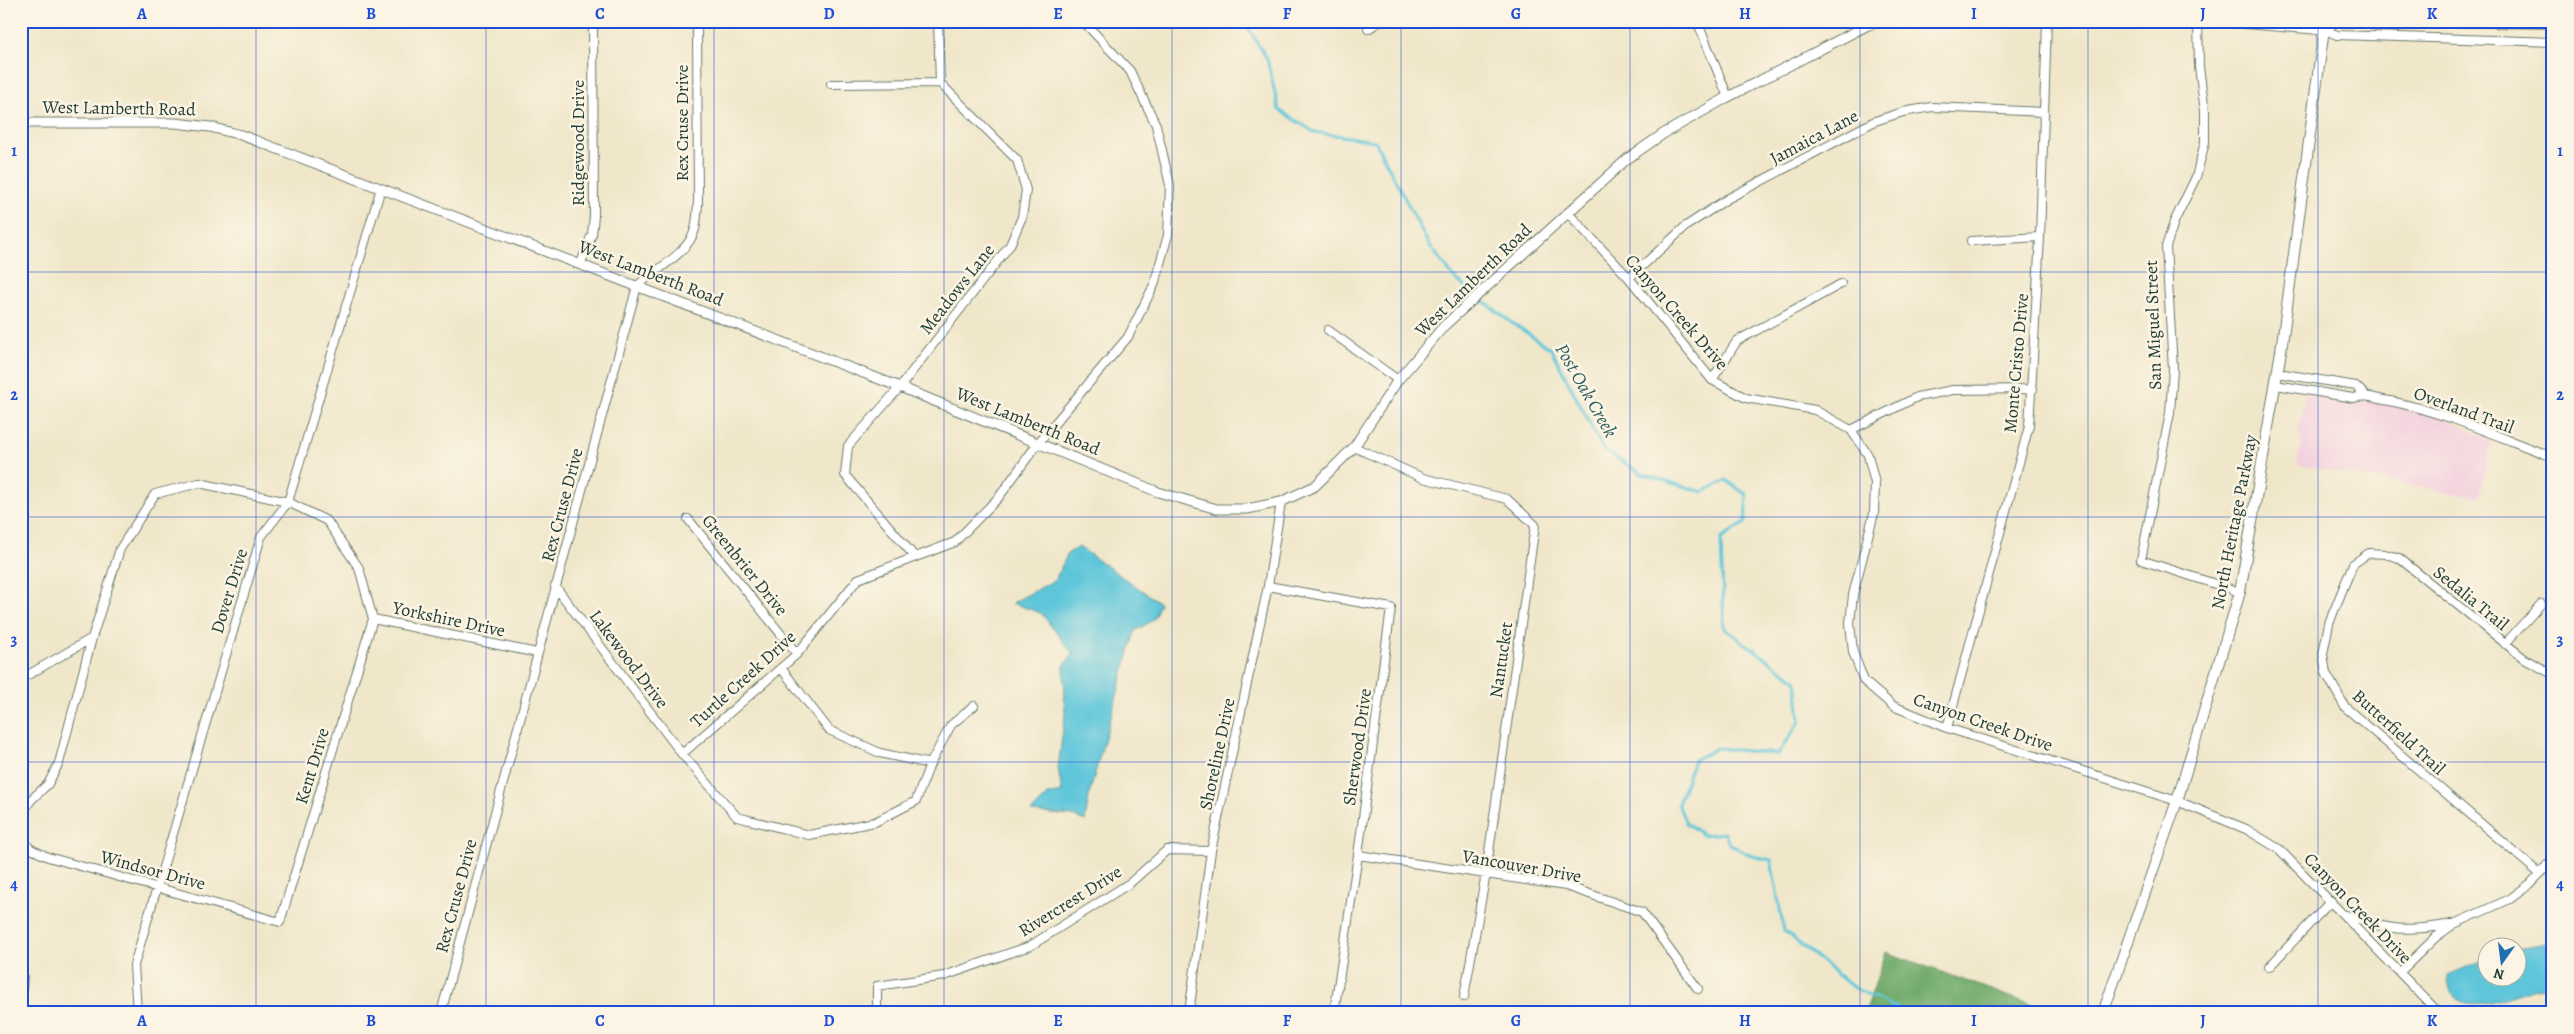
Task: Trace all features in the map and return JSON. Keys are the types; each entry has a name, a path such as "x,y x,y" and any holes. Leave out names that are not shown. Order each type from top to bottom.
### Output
{"main road":[{"name":"North Heritage Parkway","path":"2103,1013 2177,801 2240,592 2278,373 2325,26"}],"street":[{"name":"Ridgewood Drive","path":"581,263 592,234 594,216 593,21"},
{"name":"Rex Cruse Drive","path":"441,1013 555,586 638,286 690,241 695,229 698,205 697,21"},
{"path":"831,84 940,83 938,21"},
{"name":"Turtle Creek Drive","path":"682,754 798,654 858,579 955,542 1000,497 1038,443 1128,337 1154,285 1168,235 1170,185 1156,125 1130,71 1083,21"},
{"path":"1368,29 1380,21"},
{"path":"1697,21 1728,96"},
{"name":"West Lamberth Road","path":"21,123 175,123 210,127 241,135 581,263 900,387 1158,492 1217,509 1247,509 1281,502 1315,486 1354,447 1398,380 1444,326 1627,159 1663,134 1728,96 1868,25 1885,21"},
{"name":"Monte Cristo Drive","path":"1947,728 2029,426 2033,389 2048,21"},
{"name":"San Miguel Street","path":"2198,21 2199,67 2205,111 2205,142 2196,177 2174,222 2166,247 2173,369 2170,412 2141,560 2240,592"},
{"path":"2214,21 2325,26 2338,21"},
{"path":"2382,21 2553,24"},
{"path":"2325,26 2337,35 2553,42"},
{"name":"Meadows Lane","path":"915,557 845,475 848,446 900,387 1010,245 1022,217 1026,190 1017,160 940,83"},
{"name":"Jamaica Lane","path":"1629,278 1686,226 1727,199 1875,122 1903,112 1932,107 2044,112"},
{"name":"Dover Drive","path":"137,1013 134,965 156,886 261,537 288,502 381,188"},
{"name":"Canyon Creek Drive","path":"1568,213 1629,278 1712,380 1746,398 1815,410 1851,430 1868,455 1875,483 1874,513 1853,595 1850,624 1853,652 1864,681 1893,706 1947,728 2177,801 2246,828 2279,849 2439,1013"},
{"path":"1971,241 2040,237"},
{"path":"1712,380 1737,341 1841,284"},
{"path":"1328,330 1398,380"},
{"name":"Overland Trail","path":"2278,373 2356,386 2365,395"},
{"name":"Overland Trail","path":"2276,385 2353,398 2365,395 2438,412 2553,457"},
{"path":"1851,430 1917,397 1953,390 2033,389"},
{"name":"Nantucket","path":"1354,447 1423,478 1506,499 1535,525 1486,873 1464,997"},
{"name":"Yorkshire Drive","path":"92,638 120,549 155,494 199,483 288,502 328,521 359,568 373,619 538,653"},
{"name":"Shoreline Drive","path":"1189,1013 1211,851 1268,586 1281,502"},
{"name":"Greenbrier Drive","path":"688,519 798,654"},
{"name":"Sedalia Trail","path":"2369,553 2385,554 2399,558 2526,660 2553,674"},
{"name":"Butterfield Trail","path":"2369,553 2353,564 2329,623 2323,654 2326,673 2334,690 2345,707 2540,874"},
{"name":"Lakewood Drive","path":"555,586 682,754 736,817 809,835 875,822 916,801 930,764 951,726 974,706"},
{"name":"Sherwood Drive","path":"1268,586 1391,608 1358,854 1334,1013"},
{"path":"2505,644 2541,604"},
{"name":"Kent Drive","path":"280,922 373,619"},
{"path":"21,678 92,638"},
{"path":"21,815 31,800 48,784 59,763 92,638"},
{"path":"781,668 830,730 880,753 930,764"},
{"name":"Windsor Drive","path":"21,840 31,849 48,857 280,922"},
{"name":"Rivercrest Drive","path":"877,1013 877,986 944,976 1030,946 1130,883 1167,850 1211,851"},
{"name":"Vancouver Drive","path":"1358,854 1566,886 1642,912 1698,989"},
{"path":"2400,972 2436,937 2454,924 2510,899 2540,874 2553,860"},
{"path":"2269,967 2331,901"},
{"path":"2343,914 2382,927 2405,931 2454,924"},
{"path":"21,1003 23,976"}],"shaded area":[{"path":"2306,393 2424,410 2491,440 2479,498 2297,465 2302,440 2298,433"}],"green space":[{"path":"1886,952 2055,1013 1865,1013"}],"water":[{"path":"1079,547 1160,603 1153,620 1135,631 1090,791 1085,821 1073,816 1031,812 1048,795 1062,792 1058,768 1065,714 1064,665 1073,654 1041,613 1012,603 1055,580 1068,553"},
{"path":"2553,943 2553,984 2493,1001 2479,1003 2467,1003 2457,999 2450,990 2448,975 2476,963 2476,986 2526,986 2526,948"}],"waterway":[{"name":"Post Oak Creek","path":"1244,21 1267,59 1279,110 1314,132 1375,141 1428,243 1455,279 1512,323 1551,349 1603,449 1642,474 1703,492 1726,480 1747,495 1745,523 1721,539 1724,628 1796,680 1800,721 1778,754 1717,748 1694,760 1678,804 1686,823 1703,835 1725,833 1729,844 1752,856 1771,860 1784,931 1854,988 1907,1013"}]}
